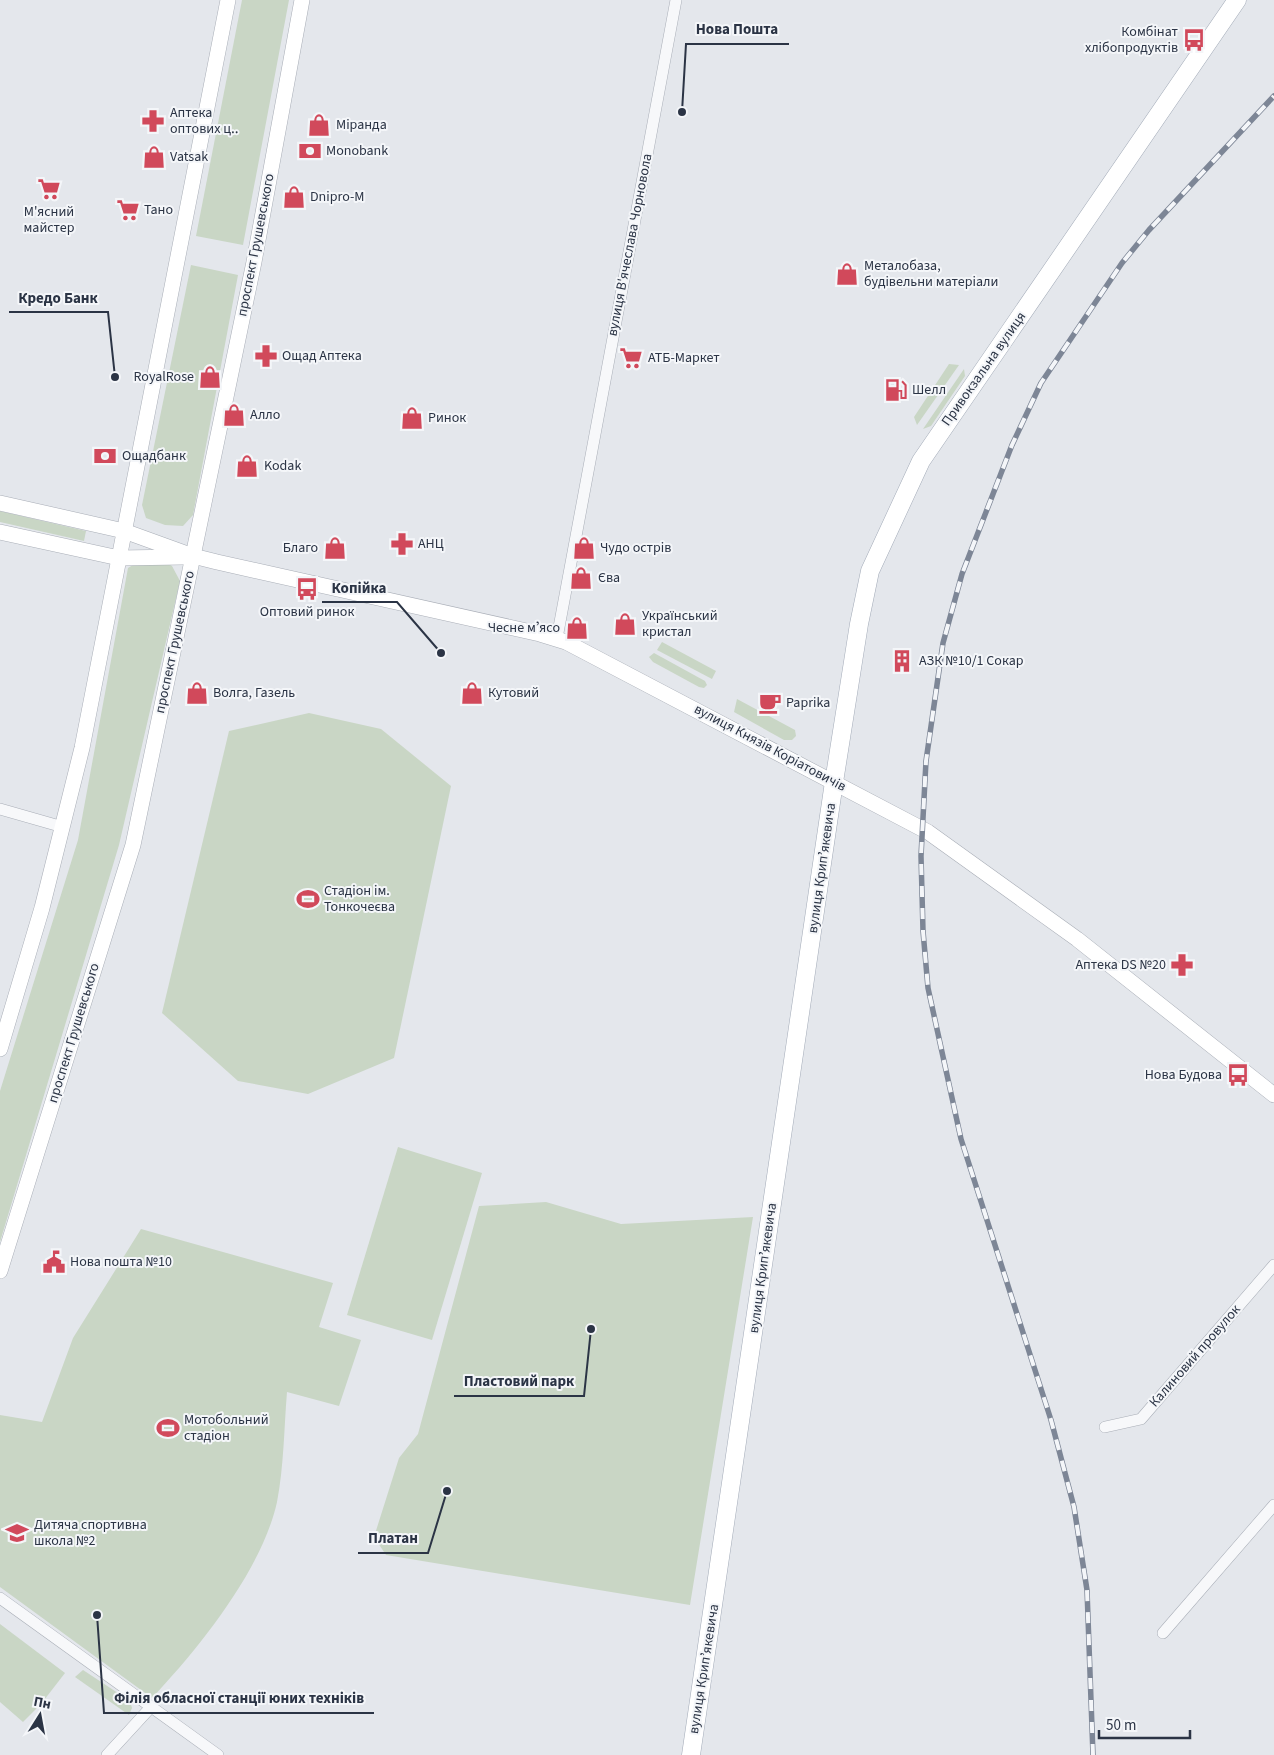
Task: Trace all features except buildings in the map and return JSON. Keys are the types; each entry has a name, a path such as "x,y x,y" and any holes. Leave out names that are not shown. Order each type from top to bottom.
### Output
{"main road":[{"path":"0,1049 63,827 98,673 228,0"},
{"name":"проспект Грушевського","path":"0,1271 133,845 254,262 302,0"},
{"name":"Привокзальна вулиця","path":"834,782 859,624 870,572 921,461 1237,0"},
{"name":"вулиця Князів Коріатовичів","path":"0,503 124,531 193,556 557,638 928,832 1078,940 1274,1095"},
{"name":"вулиця Князів Коріатовичів","path":"0,532 119,558 193,556"},
{"name":"вулиця Крипʼякевича","path":"691,1755 834,782"}],"street":[{"name":"вулиця В'ячеслава Чорновола","path":"557,638 676,0"},
{"path":"0,809 63,827"},
{"name":"Калиновий провулок","path":"1105,1427 1141,1419 1274,1265"},
{"path":"1163,1633 1274,1505"},
{"path":"0,1598 218,1755"},
{"path":"107,1755 151,1707"}],"green space":[{"path":"242,0 289,0 243,245 196,236"},
{"path":"191,265 238,275 193,515 183,526 165,525 146,518 142,505"},
{"path":"949,364 959,365 917,425 914,417"},
{"path":"964,369 965,376 931,426 923,429"},
{"path":"0,511 86,531 84,541 0,522"},
{"path":"157,558 172,566 180,581 119,845 0,1242 0,1091 78,840 128,568 141,560"},
{"path":"662,642 716,671 712,679 657,650"},
{"path":"654,653 705,681 707,685 704,688 699,687 653,662 649,657"},
{"path":"737,699 795,730 796,736 792,740 784,740 734,712"},
{"name":"Стадіон ім. Тонкочеєва","path":"309,713 381,729 451,786 394,1058 308,1094 238,1081 162,1013 229,731"},
{"path":"398,1147 482,1173 432,1340 347,1315"},
{"path":"546,1202 621,1224 753,1217 690,1605 386,1555 374,1537 399,1458 418,1434 479,1206"},
{"name":"Мотобольний стадіон","path":"141,1229 333,1283 319,1327 361,1340 339,1406 287,1392 277,1502 258,1554 243,1581 208,1632 152,1698 0,1587 0,1415 42,1422 73,1338"},
{"path":"0,1624 65,1673 41,1704 23,1722 0,1702"},
{"path":"83,1670 130,1701 132,1708 129,1715 75,1677"}],"railway":[{"path":"1093,1755 1087,1590 1074,1507 1051,1420 961,1139 928,988 923,931 921,856 926,761 943,643 962,574 1012,445 1041,383 1122,263 1149,230 1274,96"}],"place":[{"name":"Комбінат хлібопродуктів","path":"1194,40"},
{"name":"Нова Пошта","path":"682,112"},
{"name":"Аптека оптових ц‥","path":"153,121"},
{"name":"Міранда","path":"319,125"},
{"name":"Monobank","path":"310,151"},
{"name":"Vatsak","path":"154,157"},
{"name":"М'ясний майстер","path":"49,189"},
{"name":"Dnipro-M","path":"294,197"},
{"name":"Тано","path":"128,210"},
{"name":"Металобаза, будівельни матеріали","path":"847,274"},
{"name":"Ощад Аптека","path":"266,356"},
{"name":"АТБ-Маркет","path":"631,358"},
{"name":"Кредо Банк","path":"115,377"},
{"name":"RoyalRose","path":"210,377"},
{"name":"Шелл","path":"896,390"},
{"name":"Алло","path":"234,415"},
{"name":"Ринок","path":"412,418"},
{"name":"Ощадбанк","path":"105,456"},
{"name":"Kodak","path":"247,466"},
{"name":"АНЦ","path":"402,544"},
{"name":"Благо","path":"335,548"},
{"name":"Чудо острів","path":"584,548"},
{"name":"Єва","path":"581,578"},
{"name":"Оптовий ринок","path":"307,589"},
{"name":"Український кристал","path":"625,624"},
{"name":"Чесне мʼясо","path":"577,628"},
{"name":"Копійка","path":"441,653"},
{"name":"АЗК №10/1 Сокар","path":"902,661"},
{"name":"Волга, Газель","path":"197,693"},
{"name":"Кутовий","path":"472,693"},
{"name":"Paprika","path":"770,703"},
{"name":"Стадіон ім. Тонкочеєва","path":"308,899"},
{"name":"Аптека DS №20","path":"1182,965"},
{"name":"Нова Будова","path":"1238,1075"},
{"name":"Нова пошта №10","path":"54,1262"},
{"name":"Пластовий парк","path":"591,1329"},
{"name":"Мотобольний стадіон","path":"168,1428"},
{"name":"Платан","path":"447,1491"},
{"name":"Дитяча спортивна школа №2","path":"17,1533"},
{"name":"Філія обласної станції юних техніків","path":"97,1615"}]}
